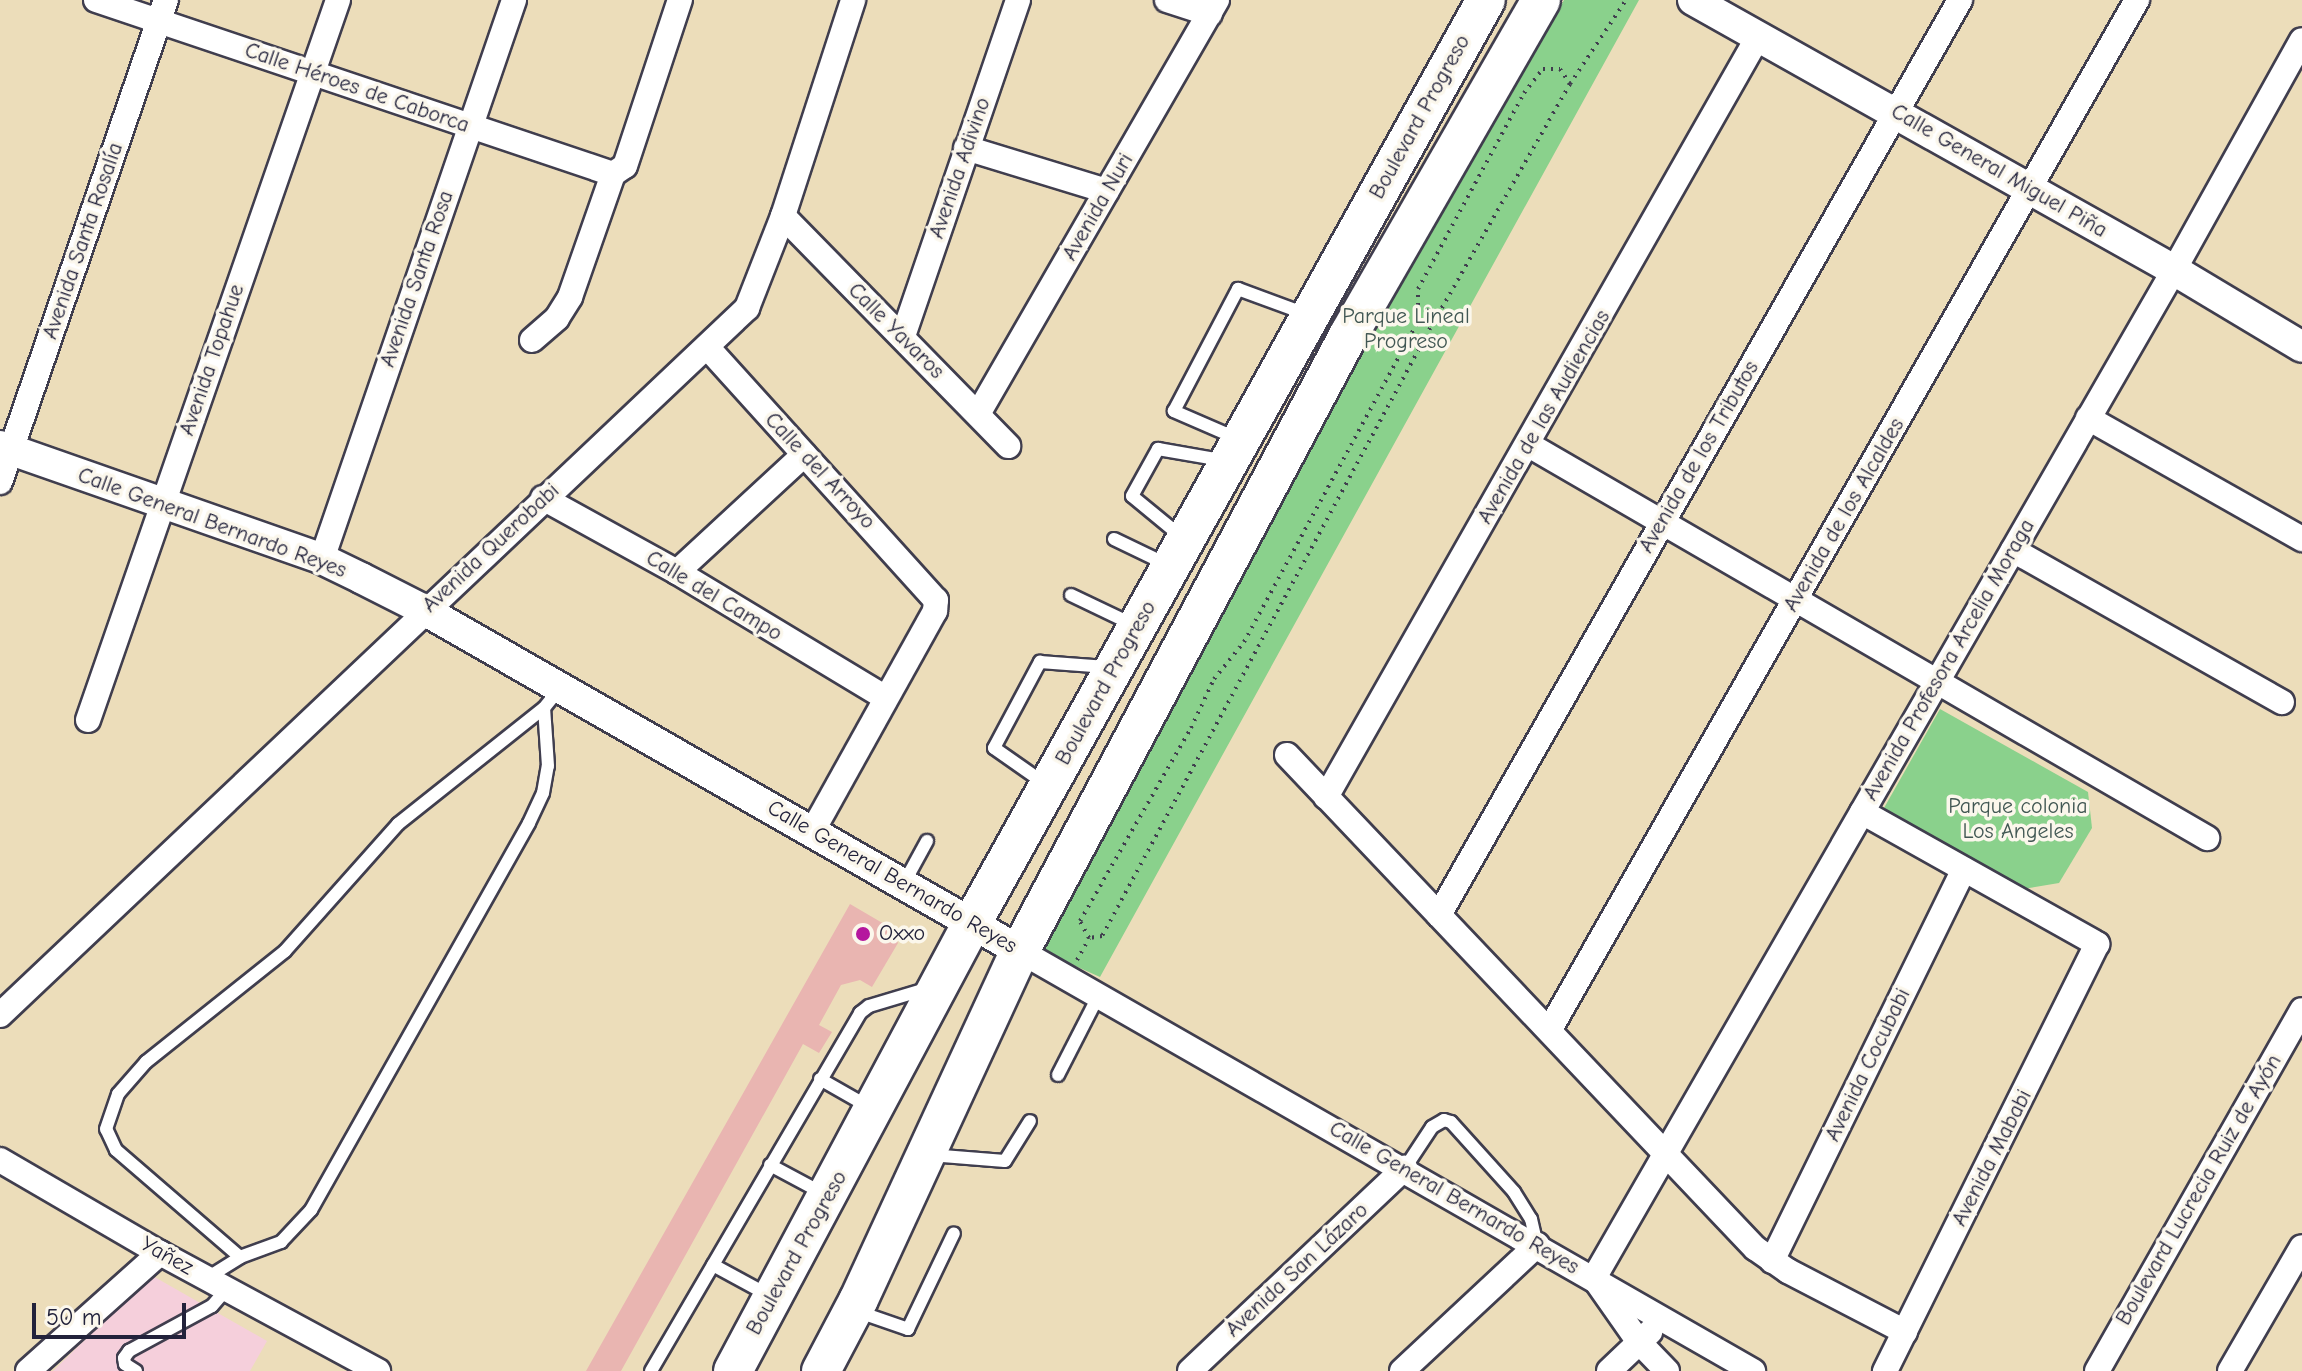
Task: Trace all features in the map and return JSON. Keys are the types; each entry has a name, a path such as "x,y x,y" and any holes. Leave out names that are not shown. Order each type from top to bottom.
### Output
{"main road":[{"path":"1478,105 1488,51 1486,0"},
{"name":"Boulevard Progreso","path":"733,1371 875,1110 972,923 1486,0"},
{"name":"Boulevard Progreso","path":"821,1371 927,1155 1020,951 1349,334 1541,0"}],"street":[{"name":"Calle Héroes de Caborca","path":"96,0 162,11 313,73 616,173"},
{"name":"Avenida Topahue","path":"88,720 338,0"},
{"name":"Avenida Santa Rosa","path":"322,559 514,0"},
{"path":"532,340 557,318 570,297 680,0"},
{"name":"Avenida Querobabi","path":"0,1015 424,610 708,348 754,298 853,0"},
{"name":"Avenida Adivino","path":"903,336 1018,0"},
{"path":"1167,0 1214,7"},
{"name":"Calle General Miguel Piña","path":"1693,0 2174,270 2302,347"},
{"name":"Avenida de los Tributos","path":"1439,915 1960,0"},
{"name":"Avenida de los Alcaldes","path":"1550,1029 2137,0"},
{"name":"Avenida Nuri","path":"978,414 1214,7"},
{"name":"Avenida Santa Rosalía","path":"0,482 5,448 162,11"},
{"name":"Avenida de las Audiencias","path":"1326,797 1529,445 1759,35"},
{"name":"Avenida Profesora Arcelia Moraga","path":"1594,1278 2174,270 2302,40"},
{"path":"966,148 1107,191"},
{"name":"Calle Yavaros","path":"783,216 1008,446"},
{"name":"Calle del Arroyo","path":"708,348 933,593 935,611 884,697"},
{"path":"2088,418 2302,539"},
{"path":"1529,445 1660,524 2207,838"},
{"name":"Calle General Bernardo Reyes","path":"5,448 322,559 424,610 552,698 813,830 1098,997 1405,1168 1753,1371"},
{"path":"677,572 804,455"},
{"name":"Calle del Campo","path":"543,498 677,572 884,697"},
{"path":"2013,550 2282,702"},
{"path":"813,830 884,697"},
{"path":"1287,755 1755,1248 1772,1261 1905,1332"},
{"path":"1862,812 1964,869"},
{"name":"Avenida Mababi","path":"1885,1371 2097,944 1964,869"},
{"name":"Avenida Cocubabi","path":"1772,1261 1964,869"},
{"name":"Boulevard Lucrecia Ruiz de Ayón","path":"2097,1371 2302,1010"},
{"name":"Yañez","path":"0,1160 217,1284 342,1362 378,1371"},
{"name":"Avenida San Lázaro","path":"1190,1371 1405,1168"},
{"path":"1402,1371 1537,1245"},
{"path":"2230,1371 2302,1247"},
{"path":"28,1371 160,1253"},
{"path":"1594,1278 1639,1342 1667,1371"},
{"path":"1609,1371 1664,1320"}],"lane":[{"path":"1235,451 1174,411 1238,289 1309,315"},
{"path":"1178,553 1132,496 1138,484 1158,449 1235,451"},
{"path":"1114,539 1178,553"},
{"path":"1071,595 1137,627"},
{"path":"1049,786 994,748 1040,662 1114,668"},
{"path":"240,1257 116,1150 106,1129 118,1094 146,1062 285,951 398,824 552,698"},
{"path":"136,1371 125,1364 124,1358 129,1351 212,1306 217,1284 240,1257 281,1242 311,1210 543,793 548,766 552,698"},
{"path":"904,883 927,841"},
{"path":"651,1371 820,1079 865,1008 940,985"},
{"path":"1058,1075 1098,997"},
{"path":"820,1079 875,1110"},
{"path":"1405,1168 1432,1127 1444,1120 1451,1122 1514,1192 1531,1219 1537,1245"},
{"path":"927,1155 1005,1161 1030,1121"},
{"path":"770,1165 829,1196"},
{"path":"852,1310 908,1329 954,1233"},
{"path":"713,1265 773,1298"}],"path":[{"path":"1570,84 1560,69 1543,69 1524,93 1418,289 1418,321 1244,642 1214,679 1183,741 1080,921 1089,938 1102,936 1434,321 1570,84 1626,0"}],"shaded area":[{"path":"151,1275 267,1341 250,1371 53,1371"}],"green space":[{"name":"Parque Lineal Progreso","path":"1564,0 1639,0 1100,977 1035,948 1368,301 1509,94"},
{"name":"Parque colonia Los Angeles","path":"1940,709 2088,792 2092,828 2059,883 2023,889 1884,808"}],"building":[{"path":"850,904 891,928 898,943 872,987 860,980 841,985 819,1025 832,1032 819,1053 803,1044 621,1371 586,1371"}],"place":[{"name":"Oxxo","path":"863,934"}]}
